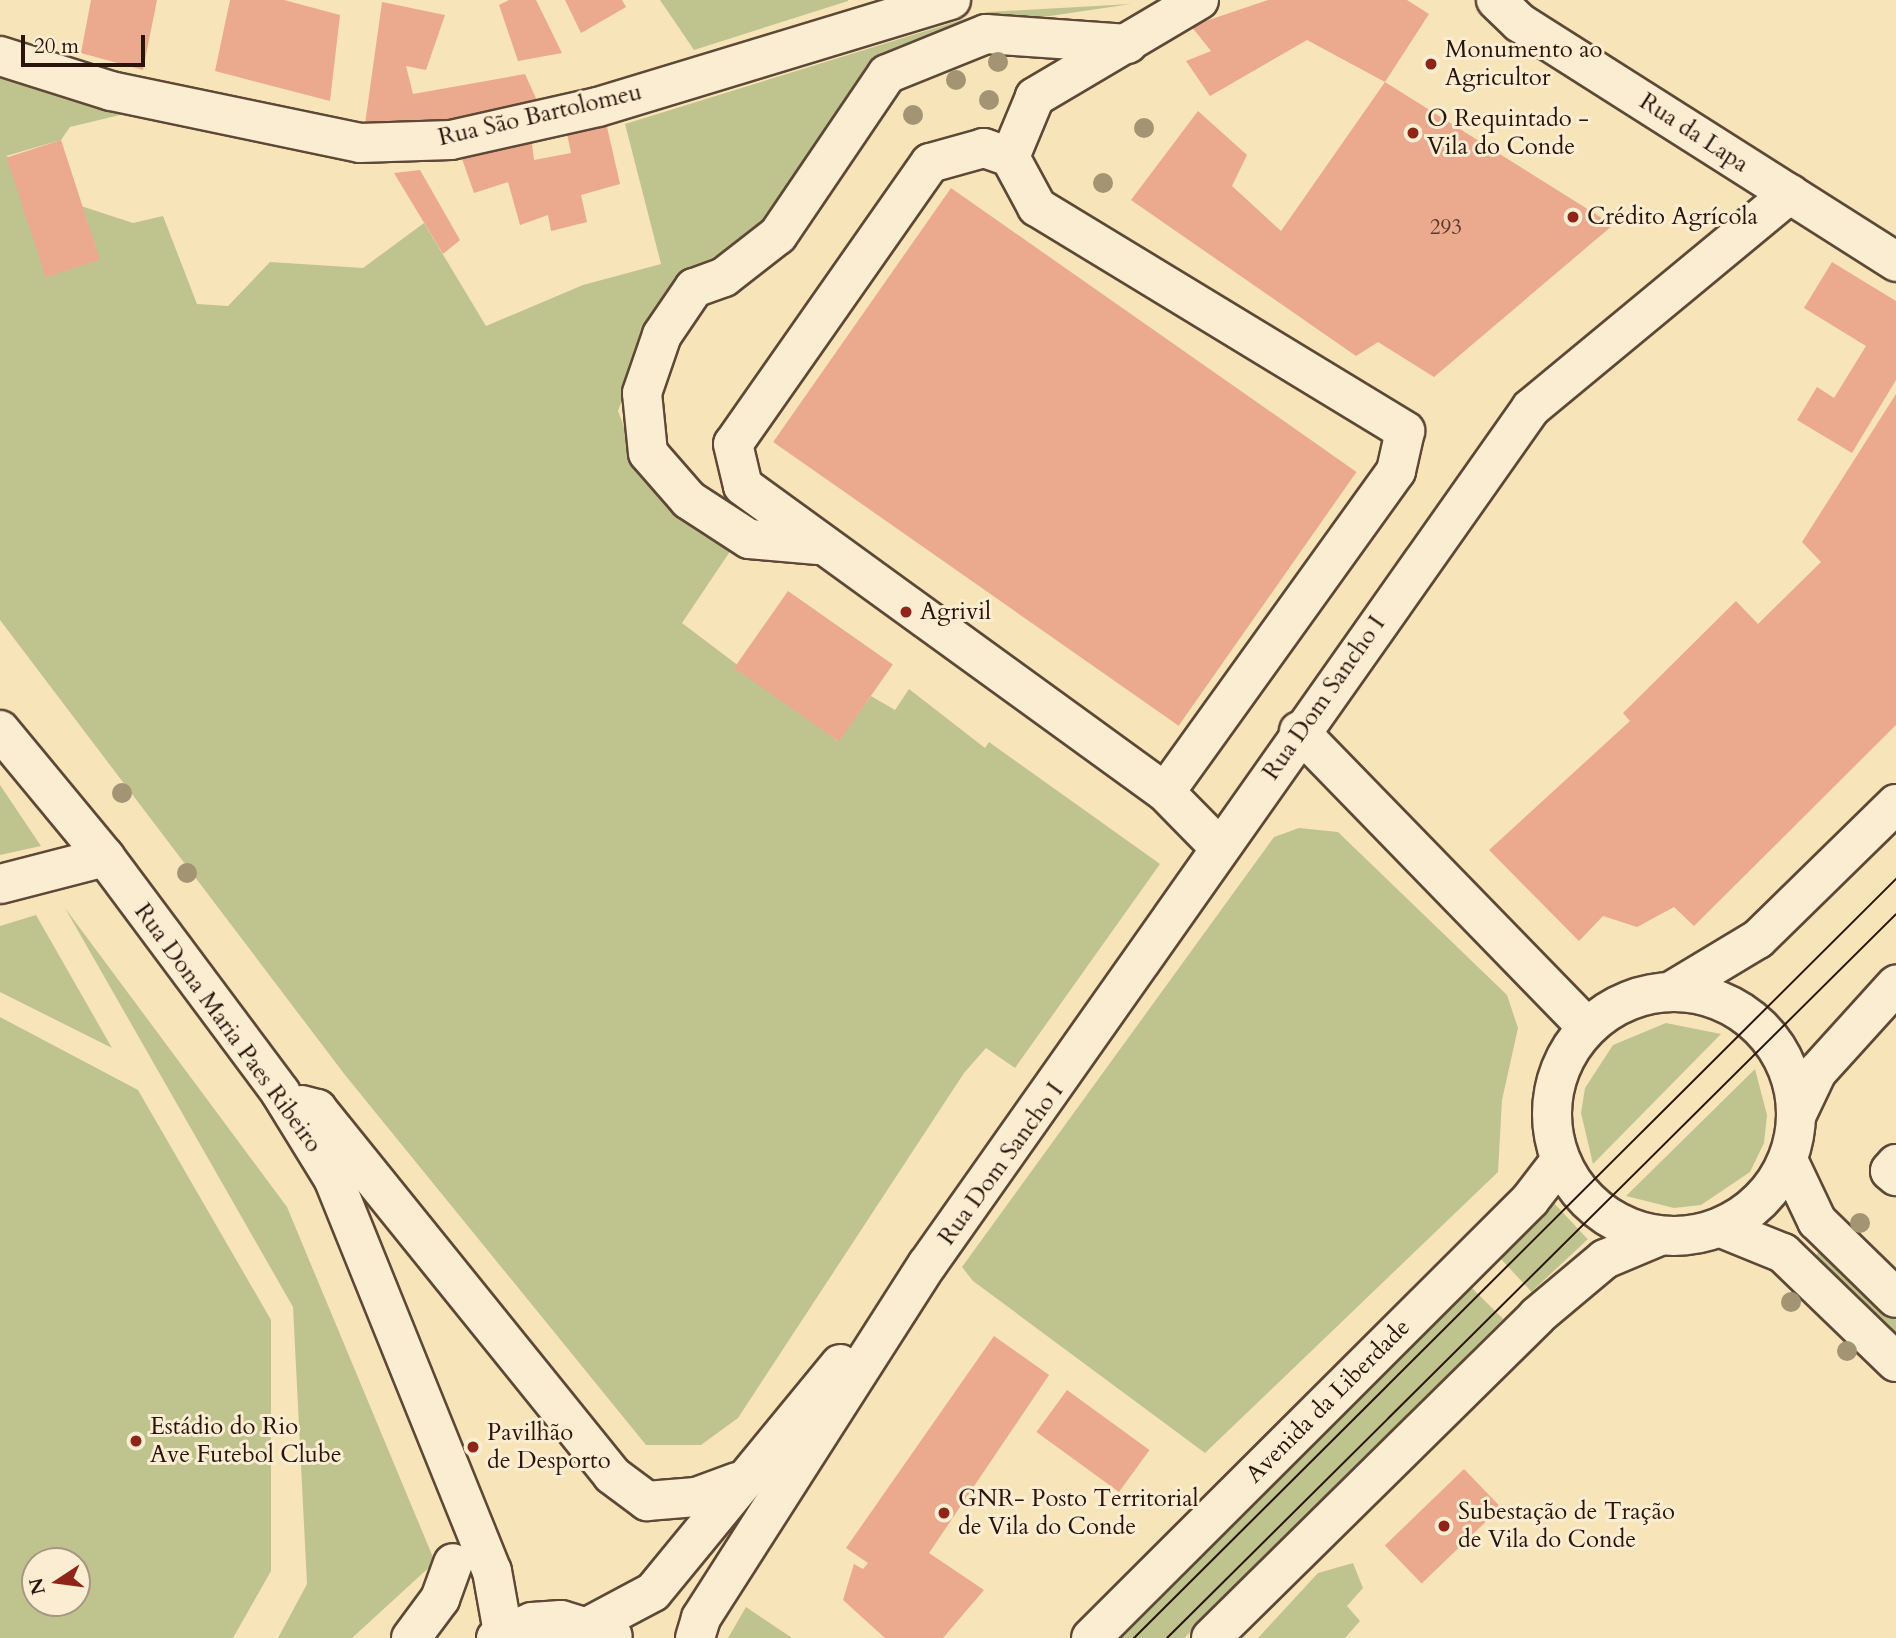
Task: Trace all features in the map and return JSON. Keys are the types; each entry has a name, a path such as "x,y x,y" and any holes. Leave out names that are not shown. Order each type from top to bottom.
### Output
{"street":[{"name":"Rua São Bartolomeu","path":"0,56 111,91 360,143 451,140 597,107 951,0"},
{"path":"1010,157 1035,97 1199,0"},
{"name":"Rua da Lapa","path":"1496,0 1520,23 1896,262"},
{"path":"818,545 749,539 689,500 648,453 642,393 662,335 694,288 724,277 778,235 887,74 986,34 1128,44"},
{"path":"1165,792 1395,471 1405,432 1037,207 1010,157 984,148 930,163 733,444 743,486 818,545 1165,792 1220,848"},
{"name":"Rua Dom Sancho I","path":"695,1638 701,1618 927,1265 1063,1080 1299,731 1531,408 1790,194"},
{"name":"Rua Dona Maria Paes Ribeiro","path":"0,730 105,857 286,1101 338,1190 492,1571 499,1635"},
{"path":"1299,731 1587,1027"},
{"path":"1660,1236 1611,1220 1580,1192 1560,1161 1552,1126 1553,1090 1565,1056 1587,1027 1622,1003 1673,990 1758,939 1896,804"},
{"path":"0,884 105,857"},
{"path":"1211,1638 1537,1316 1605,1259 1660,1236 1721,1228 1764,1196 1788,1160 1797,1114 1817,1072 1896,985"},
{"path":"1673,990 1729,1004 1762,1029 1790,1073 1797,1114"},
{"path":"286,1101 317,1109 612,1475 647,1501 696,1497 737,1482"},
{"path":"1788,1160 1817,1221 1896,1298"},
{"name":"Avenida da Liberdade","path":"1091,1638 1530,1200 1560,1161"},
{"path":"1896,1164 1890,1171 1896,1176"},
{"path":"1721,1228 1783,1253 1896,1362"},
{"name":"Rua Dom Sancho I","path":"499,1635 532,1622 603,1632 653,1591 737,1482 927,1265"},
{"path":"411,1638 440,1599 453,1563"}],"green space":[{"path":"660,0 848,0 848,1 694,50"},
{"path":"1131,4 996,24 871,73 773,219 638,358 618,411 641,471 731,550 682,623 838,741 871,696 895,710 909,689 985,748 989,742 1160,864 1015,1068 986,1048 964,1073 738,1418 701,1445 646,1445 345,1075 0,620 0,75 124,114 70,127 61,140 6,156 81,206 133,223 163,216 197,304 228,306 270,262 363,268 424,223 486,326 583,285 661,264 625,124 987,12"},
{"path":"0,785 41,846 0,855"},
{"path":"1299,828 1338,832 1507,995 1518,1028 1502,1100 1498,1172 1205,1453 973,1281 962,1267 1274,837"},
{"path":"65,908 287,1207 435,1562 352,1638 278,1638 307,1584 293,1307"},
{"path":"36,915 112,1048 0,992 0,926"},
{"name":"Estádio do Rio Ave Futebol Clube","path":"0,1017 138,1090 271,1320 271,1571 233,1638 0,1638"},
{"path":"1666,1023 1721,1034 1593,1164 1581,1113 1585,1088 1613,1045"},
{"path":"1755,1069 1767,1115 1764,1143 1750,1172 1701,1205 1674,1208 1626,1196"},
{"path":"1553,1202 1588,1239 1531,1292 1497,1255"},
{"path":"1823,1249 1896,1320 1896,1341 1811,1259"},
{"path":"1472,1288 1503,1319 1184,1638 1122,1638"},
{"path":"1353,1563 1363,1588 1347,1606 1360,1621 1345,1638 1258,1638 1318,1573"},
{"path":"746,1607 792,1638 728,1638"}],"building":[{"path":"91,0 157,0 143,70 81,53"},
{"path":"230,0 284,0 340,15 330,101 215,71"},
{"path":"509,0 536,0 562,53 518,61 499,5"},
{"path":"565,0 622,0 626,7 581,33"},
{"path":"1268,0 1407,0 1429,14 1385,82 1307,40 1210,96 1186,61 1211,51 1191,26"},
{"path":"382,2 445,15 426,70 406,66 413,94 525,74 539,105 420,127 365,124"},
{"path":"1385,82 1613,225 1434,377 1378,342 1356,356 1131,200 1198,111 1247,155 1232,186 1281,231"},
{"path":"605,118 620,184 581,195 587,222 551,231 548,215 520,225 508,182 474,193 461,156 531,136 534,160 571,153 566,129"},
{"path":"61,140 100,260 46,277 7,158"},
{"path":"420,170 460,240 443,254 394,173"},
{"path":"951,188 1356,472 1179,726 773,442"},
{"path":"1832,262 1896,301 1896,380 1852,453 1797,420 1817,387 1834,398 1866,346 1804,308"},
{"path":"1896,394 1896,725 1694,926 1674,907 1637,927 1603,916 1579,941 1489,850 1630,721 1623,713 1736,601 1758,624 1821,562 1802,542"},
{"path":"788,591 893,664 839,741 734,668"},
{"path":"994,1336 1049,1375 929,1553 984,1590 943,1638 885,1638 843,1600 854,1564 863,1569 868,1563 846,1548"},
{"path":"1067,1390 1150,1450 1119,1492 1036,1432"},
{"name":"Subestação de Tração de Vila do Conde","path":"1464,1469 1501,1507 1422,1584 1385,1545"}],"tram line":[{"path":"1134,1638 1896,879"},
{"path":"1167,1638 1896,914"}],"place":[{"name":"Monumento ao Agricultor","path":"1431,64"},
{"name":"O Requintado - Vila do Conde","path":"1413,133"},
{"name":"Crédito Agrícola","path":"1573,217"},
{"name":"Agrivil","path":"906,612"},
{"name":"Estádio do Rio Ave Futebol Clube","path":"136,1441"},
{"name":"Pavilhão de Desporto","path":"473,1447"},
{"name":"GNR- Posto Territorial de Vila do Conde","path":"944,1513"},
{"name":"Subestação de Tração de Vila do Conde","path":"1444,1526"}]}
